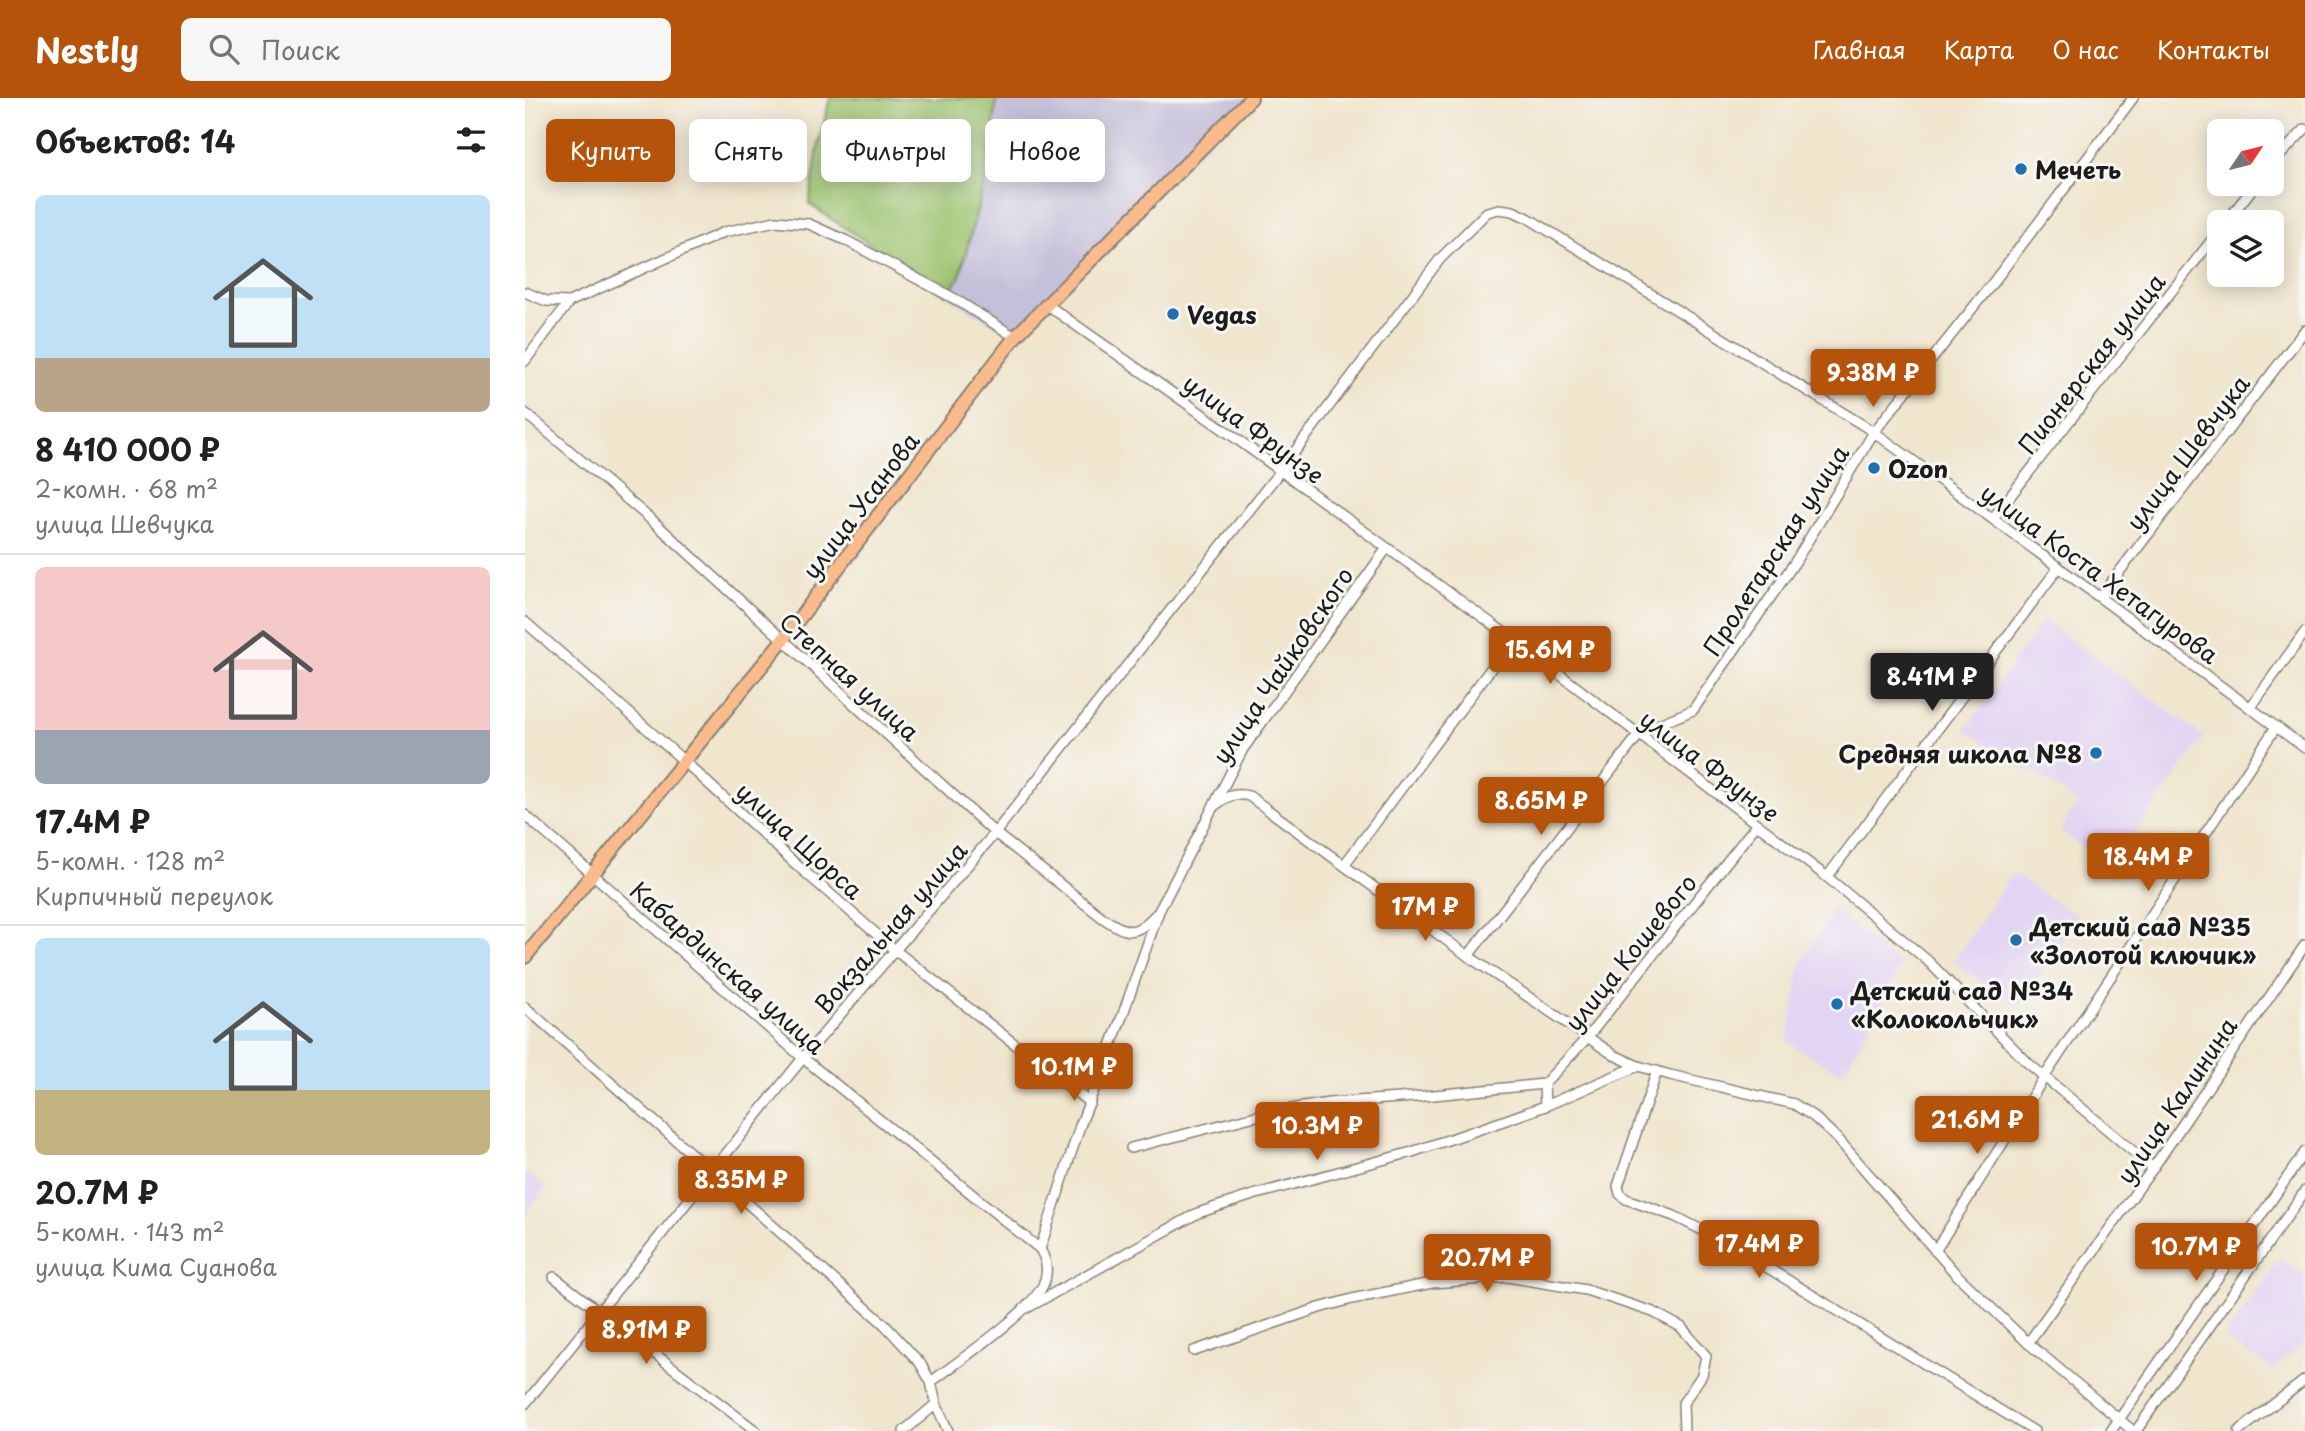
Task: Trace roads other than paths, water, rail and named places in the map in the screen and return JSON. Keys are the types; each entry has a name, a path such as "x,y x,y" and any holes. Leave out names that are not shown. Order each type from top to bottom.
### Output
{"main road":[{"name":"улица Усанова","path":"525,957 782,641 1015,337 1251,98"}],"street":[{"name":"Пролетарская улица","path":"1638,736 1652,727 1693,710 1794,562 1874,432 2133,98"},
{"path":"2284,151 2305,129"},
{"path":"2235,210 2247,196"},
{"name":"Вокзальная улица","path":"525,1404 803,1058 995,833 1281,470 1440,259 1487,212 1499,209 1513,211"},
{"name":"улица Коста Хетагурова","path":"1513,211 1874,432 2305,748"},
{"path":"525,292 546,301 569,302 724,232 776,220 809,224 848,241 955,299 1015,337"},
{"name":"Пионерская улица","path":"1993,518 2207,246"},
{"path":"525,360 569,302"},
{"name":"улица Фрунзе","path":"1046,304 1513,639 1828,877 1927,960 2028,1063 2153,1168"},
{"name":"улица Шевчука","path":"2100,597 2305,330"},
{"name":"Степная улица","path":"525,413 654,522 995,833 1120,929 1133,932 1145,926 1159,911"},
{"name":"улица Чайковского","path":"1040,1249 1159,911 1243,749 1387,548"},
{"path":"1828,877 2060,567"},
{"name":"улица Щорса","path":"525,622 896,951 1090,1103"},
{"path":"2250,708 2305,632"},
{"path":"1344,865 1513,639"},
{"path":"1935,1251 2045,1076 2276,726"},
{"path":"1468,956 1638,736"},
{"path":"1213,807 1226,797 1238,794 1249,796 1468,956 1614,1055 1657,1072 1766,1096 1794,1104 1804,1110 1836,1138 1955,1273 2028,1343 2134,1431 2305,1191"},
{"name":"Кабардинская улица","path":"525,815 803,1058 1040,1249"},
{"name":"улица Кошевого","path":"1544,1084 1587,1038 1756,824"},
{"name":"улица Калинина","path":"2028,1343 2153,1168 2305,945"},
{"path":"525,1007 884,1324 920,1363 931,1382 936,1404 948,1431"},
{"path":"931,1382 1021,1312 1198,1213 1253,1195 1412,1152 1545,1105 1637,1066"},
{"path":"1657,1072 1618,1186 1620,1194 1626,1199 1674,1216 1724,1241 2034,1431"},
{"path":"1131,1148 1271,1112 1329,1103 1544,1084 1545,1105"},
{"path":"2111,1431 2305,1152"},
{"path":"1021,1312 1042,1287 1047,1273 1046,1260 1040,1249"},
{"path":"554,1277 756,1431"},
{"path":"1193,1351 1319,1308 1431,1283 1509,1277 1538,1281 1597,1294 1653,1312 1681,1327 1706,1356 1702,1375 1683,1403 1683,1431"},
{"path":"2239,1431 2305,1380"},
{"path":"904,1431 936,1404"}],"place":[{"name":"Мечеть","path":"2021,169"},
{"name":"Vegas","path":"1173,314"},
{"name":"Ozon","path":"1874,468"},
{"name":"Средняя школа №8","path":"2096,753"},
{"name":"Детский сад №35 «Золотой ключик»","path":"2016,940"},
{"name":"Детский сад №34 «Колокольчик»","path":"1837,1004"}]}
